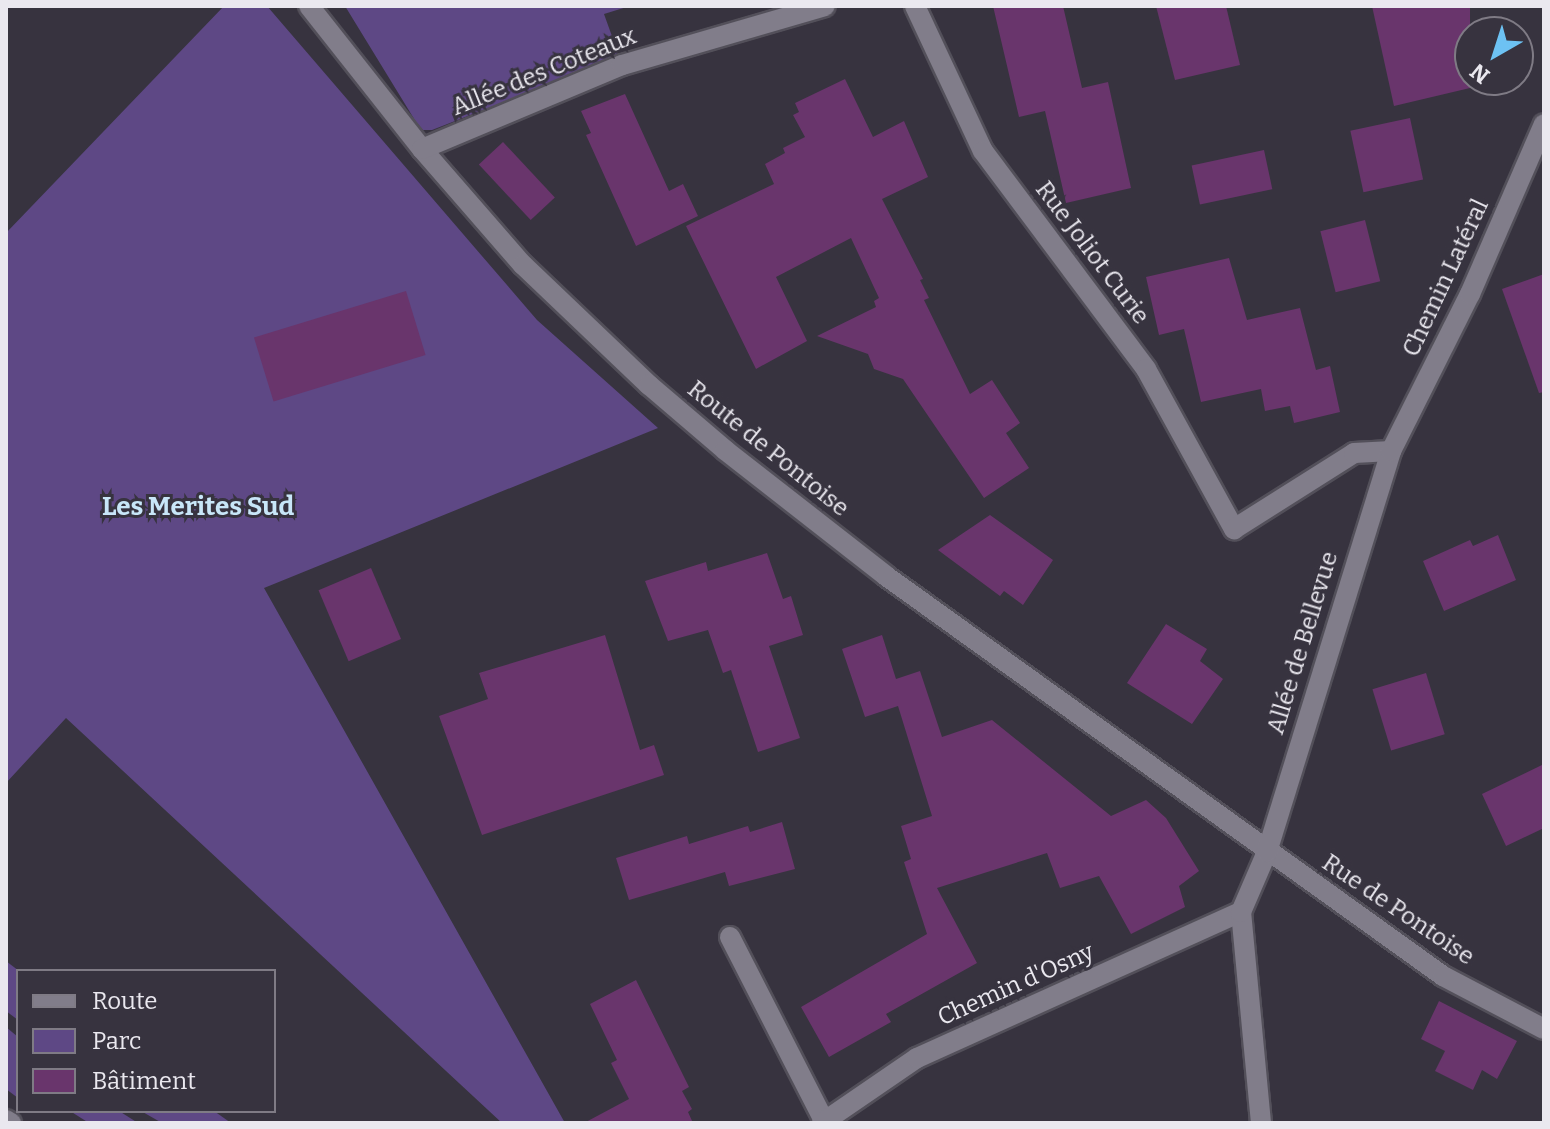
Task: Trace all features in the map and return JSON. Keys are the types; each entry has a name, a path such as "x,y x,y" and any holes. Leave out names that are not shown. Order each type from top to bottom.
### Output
{"street":[{"name":"Route de Pontoise","path":"309,6 422,149 548,290 725,450 886,576 1267,852"},
{"name":"Allée des Coteaux","path":"422,149 622,65 825,6"},
{"name":"Rue Joliot Curie","path":"915,6 983,151 1146,369 1234,529 1354,453 1391,451"},
{"name":"Chemin Latéral","path":"1391,451 1470,294 1544,124"},
{"name":"Allée de Bellevue","path":"1241,912 1267,852 1391,451"},
{"name":"Rue de Pontoise","path":"1267,852 1443,976 1544,1029"},
{"name":"Chemin d'Osny","path":"823,1122 917,1058 1241,912"},
{"path":"1241,912 1261,1123"},
{"path":"730,937 823,1122"}],"green space":[{"path":"224,6 267,6 537,320 658,428 264,588 565,1123 502,1123 66,718 6,783 6,233"},
{"path":"345,6 630,6 604,14 618,53 606,62 432,130 423,130"},
{"path":"6,961 16,969 16,1018 6,1011"},
{"path":"6,1027 16,1035 16,1096 6,1089"},
{"path":"73,1113 122,1113 138,1123 89,1123"},
{"path":"144,1113 217,1113 231,1123 162,1123"}],"building":[{"path":"993,6 1063,6 1082,88 1108,82 1131,188 1066,203 1045,111 1019,117"},
{"path":"1156,6 1226,6 1240,65 1175,80"},
{"path":"1372,6 1470,6 1470,16 1454,16 1454,92 1394,106"},
{"path":"845,79 873,137 904,121 928,177 882,199 923,279 920,280 929,298 924,300 970,394 992,380 1020,423 1006,433 1029,468 984,498 903,379 874,369 868,354 817,336 876,307 874,301 879,298 851,238 776,277 807,341 756,369 686,226 774,184 765,164 785,153 783,148 805,137 793,115 799,112 795,103"},
{"path":"625,94 669,191 683,184 698,216 636,246 586,135 591,133 581,111"},
{"path":"1410,118 1423,180 1363,192 1350,131"},
{"path":"503,142 555,198 531,220 479,165"},
{"path":"1264,150 1272,189 1200,205 1192,165"},
{"path":"1365,220 1380,281 1336,292 1320,231"},
{"path":"1229,258 1247,320 1300,308 1316,370 1330,366 1340,412 1294,423 1290,406 1265,411 1261,389 1201,402 1184,329 1159,335 1146,277"},
{"path":"1544,274 1544,392 1539,393 1502,289"},
{"path":"406,291 426,355 274,402 254,337"},
{"path":"990,515 1053,560 1023,605 1004,591 1000,596 938,550"},
{"path":"1498,535 1516,580 1444,611 1423,561 1470,540 1473,546"},
{"path":"767,553 783,599 791,596 803,635 769,646 800,738 758,752 731,670 723,673 708,630 668,641 645,581 706,562 708,571"},
{"path":"371,568 401,639 349,661 319,590"},
{"path":"1166,624 1207,649 1200,661 1223,679 1192,724 1127,683"},
{"path":"605,635 640,750 654,745 664,775 482,835 439,716 488,699 479,673"},
{"path":"882,635 896,679 920,671 942,737 992,720 1111,816 1146,800 1166,818 1199,871 1179,886 1185,907 1131,934 1099,876 1060,888 1047,853 937,888 977,963 886,1014 891,1022 829,1057 801,1007 927,934 904,862 911,859 901,826 932,816 898,706 865,717 842,649"},
{"path":"1426,673 1445,734 1391,751 1372,689"},
{"path":"1544,764 1544,828 1506,846 1482,794"},
{"path":"782,822 795,869 729,886 725,872 629,900 616,858 687,836 689,844 748,826 750,832"},
{"path":"636,980 689,1087 682,1091 692,1109 688,1112 693,1123 584,1123 629,1099 611,1063 617,1060 590,1004"},
{"path":"1439,1001 1517,1041 1497,1079 1482,1070 1473,1090 1435,1071 1445,1051 1421,1039"}],"district":[{"name":"Les Merites Sud","path":"198,507"}]}
